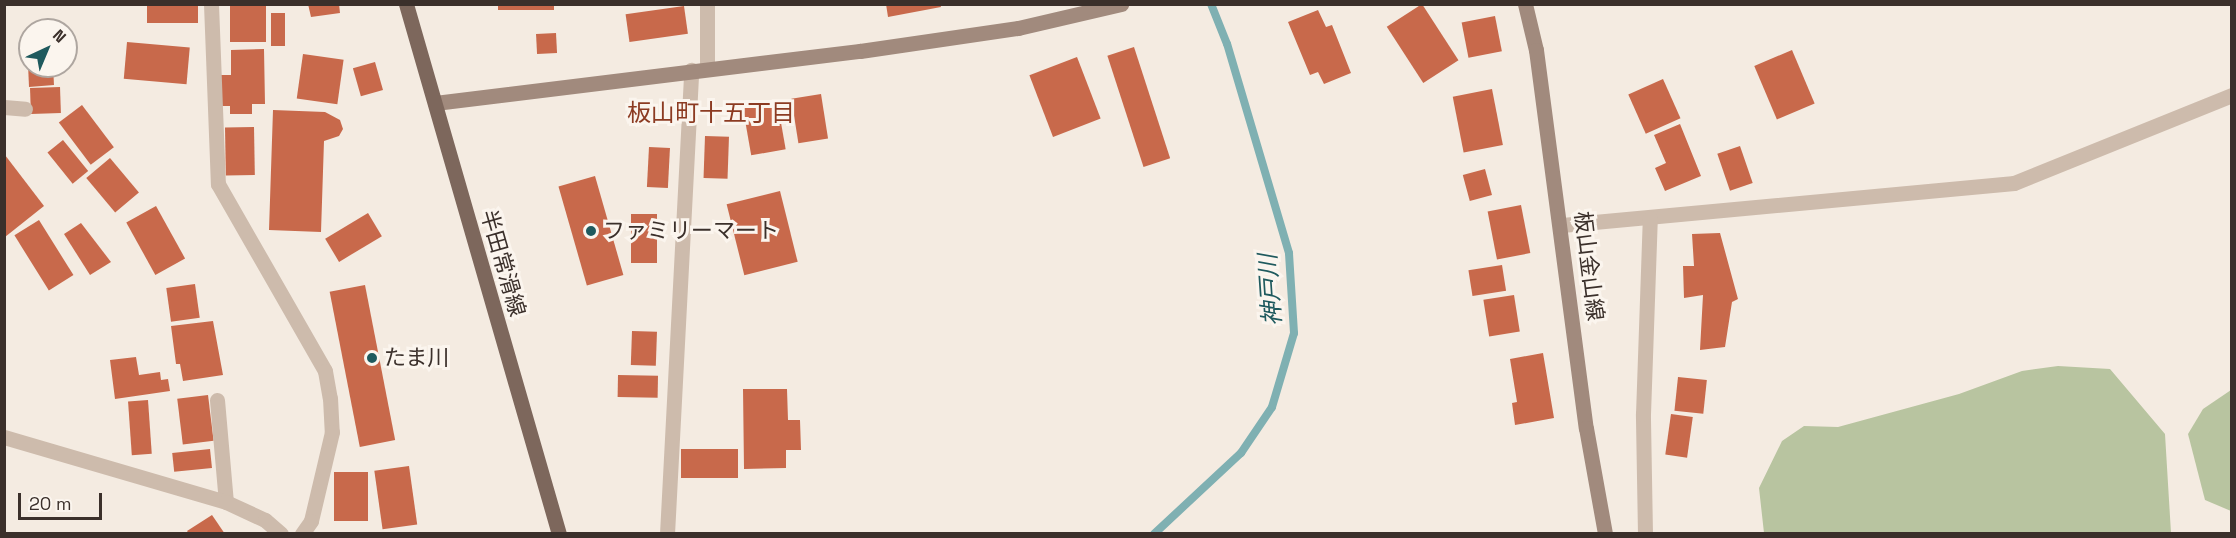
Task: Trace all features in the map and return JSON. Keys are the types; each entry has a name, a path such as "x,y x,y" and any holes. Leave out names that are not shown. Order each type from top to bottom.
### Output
{"main road":[{"name":"半田常滑線","path":"406,4 559,534"}],"street":[{"path":"210,4 218,184 325,371 330,398 332,432 311,521 302,534"},
{"path":"707,4 707,68"},
{"path":"435,103 860,51 1018,28 1121,4"},
{"name":"板山金山線","path":"1525,4 1536,50 1562,225 1586,428 1605,534"},
{"path":"667,534 691,70"},
{"path":"1562,225 2014,183 2232,95"},
{"path":"4,107 25,109"},
{"path":"1645,534 1643,414 1650,218"},
{"path":"217,400 226,502"},
{"path":"4,437 226,502 265,520 281,534"}],"green space":[{"path":"2058,366 2110,369 2165,434 2171,533 1764,533 1759,488 1782,441 1804,426 1838,427 1959,394 2022,371"},
{"path":"2231,390 2231,511 2205,500 2188,434 2203,409"}],"building":[{"path":"147,4 198,4 198,23 147,23"},
{"path":"230,4 266,4 266,42 230,42"},
{"path":"308,4 339,4 340,13 311,17"},
{"path":"498,4 554,4 554,10 498,10"},
{"path":"886,4 940,4 941,7 888,17"},
{"path":"1422,4 1458,60 1423,83 1387,27"},
{"path":"684,6 688,34 629,42 626,14"},
{"path":"1318,10 1326,27 1332,25 1351,73 1324,84 1318,72 1310,75 1288,22"},
{"path":"271,13 285,13 285,46 271,46"},
{"path":"1495,16 1502,51 1468,58 1462,22"},
{"path":"556,33 557,53 537,54 536,34"},
{"path":"127,42 190,47 187,84 124,79"},
{"path":"1134,47 1170,158 1144,167 1107,56"},
{"path":"264,49 265,104 252,104 252,114 230,114 230,106 220,106 220,75 231,75 231,50"},
{"path":"1792,50 1815,103 1777,119 1754,66"},
{"path":"303,54 344,60 337,104 297,99"},
{"path":"1077,57 1101,119 1053,137 1029,75"},
{"path":"375,62 383,90 361,96 353,68"},
{"path":"29,78 54,78 54,85 29,87"},
{"path":"1663,79 1680,118 1646,134 1628,94"},
{"path":"60,87 61,113 31,114 30,88"},
{"path":"1492,89 1503,145 1464,153 1453,97"},
{"path":"821,94 828,138 798,143 791,99"},
{"path":"777,100 786,149 751,155 743,106"},
{"path":"82,105 114,147 91,165 59,122"},
{"path":"273,110 325,112 340,120 343,129 339,136 324,141 321,232 269,230"},
{"path":"1680,124 1701,176 1665,191 1655,168 1666,163 1654,135"},
{"path":"254,127 255,175 226,175 225,128"},
{"path":"705,136 729,137 728,179 704,178"},
{"path":"63,140 88,171 73,184 47,153"},
{"path":"1740,146 1753,183 1730,191 1717,154"},
{"path":"649,147 670,148 668,188 647,187"},
{"path":"5,155 44,206 5,237"},
{"path":"110,158 139,192 115,212 86,178"},
{"path":"1485,169 1492,195 1470,201 1463,175"},
{"name":"ファミリーマート","path":"595,176 623,275 587,285 558,186"},
{"path":"780,191 798,262 744,275 727,204"},
{"path":"1521,205 1530,253 1497,260 1488,211"},
{"path":"156,206 185,258 155,275 126,222"},
{"path":"368,213 382,236 339,262 325,239"},
{"path":"631,214 657,214 657,263 631,263"},
{"path":"39,220 73,275 49,290 14,235"},
{"path":"81,223 111,262 90,275 64,234"},
{"path":"1720,233 1738,299 1732,302 1725,347 1700,350 1703,295 1684,298 1683,266 1694,266 1692,234"},
{"path":"1502,265 1506,291 1472,296 1468,270"},
{"path":"195,284 200,318 171,322 166,288"},
{"path":"365,285 395,440 360,447 330,292"},
{"path":"1514,295 1520,332 1489,336 1483,300"},
{"path":"213,321 223,375 183,381 180,364 176,364 171,326"},
{"path":"632,331 657,332 656,366 631,365"},
{"path":"1543,353 1554,418 1515,425 1512,403 1517,402 1510,359"},
{"path":"136,357 139,375 160,372 161,380 168,379 170,391 115,399 110,360"},
{"path":"618,375 658,376 658,398 618,397"},
{"path":"1678,377 1707,380 1703,414 1674,411"},
{"path":"743,389 787,389 788,420 800,420 801,450 786,450 786,468 744,469"},
{"path":"208,395 214,441 183,444 177,399"},
{"path":"148,400 152,454 132,455 128,401"},
{"path":"1671,414 1693,417 1687,458 1665,455"},
{"path":"210,449 212,468 174,472 172,453"},
{"path":"681,449 738,449 738,478 681,478"},
{"path":"409,466 417,524 383,529 374,471"},
{"path":"334,472 368,472 368,521 334,521"},
{"path":"212,515 225,534 189,534 187,531"}],"waterway":[{"name":"神戸川","path":"1154,534 1241,453 1272,407 1294,333 1289,253 1227,44 1211,4"}],"place":[{"name":"ファミリーマート","path":"591,231"},
{"name":"たま川","path":"372,358"}],"district":[{"name":"板山町十五丁目","path":"711,113"}]}
